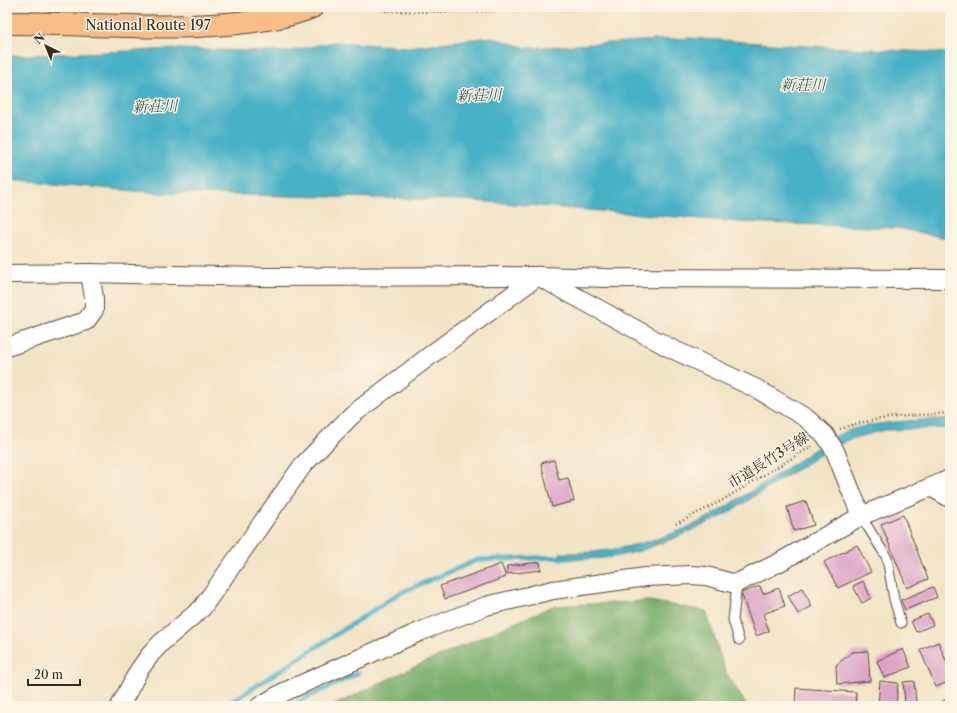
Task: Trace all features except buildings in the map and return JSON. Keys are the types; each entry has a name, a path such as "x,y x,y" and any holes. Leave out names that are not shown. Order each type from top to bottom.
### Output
{"highway":[{"name":"National Route 197","path":"7,23 212,26 258,14 302,11 312,7"}],"street":[{"path":"7,347 86,321 94,310 94,298 90,273"},
{"path":"7,274 90,273 265,277 538,276 607,278 950,279"},
{"path":"538,276 668,347 757,389 806,418 825,435 835,451 861,516"},
{"path":"120,706 139,670 150,655 161,643 202,608 304,465 352,415 538,276"},
{"path":"260,706 284,692 412,635 486,606 553,590 646,577 691,575 706,576 737,583 778,563 861,516 950,479"},
{"path":"931,487 950,498"}],"lane":[{"path":"861,516 887,558 894,599 901,623"},
{"path":"737,583 732,620 739,640"}],"path":[{"path":"374,7 386,11 415,10 448,12 641,7 672,10 692,7"},
{"name":"市道長竹3号線","path":"676,524 721,501 800,454 825,435 855,423 891,417 950,413"}],"green space":[{"path":"649,601 706,611 725,671 747,706 332,706 412,668 553,606"}],"water":[{"name":"新荘川","path":"490,37 527,48 690,38 786,45 950,53 950,239 898,228 739,222 463,200 159,193 7,180 7,56 179,49 286,52 333,42 408,47"},
{"path":"950,418 950,428 885,430 850,439 821,454 725,515 677,537 640,551 604,558 560,560 560,553 579,553 617,549 656,539 692,525 730,505 822,444 842,433 853,429 880,424"}],"waterway":[{"path":"225,706 400,593 477,560 566,557"},
{"path":"289,706 358,673"}]}
